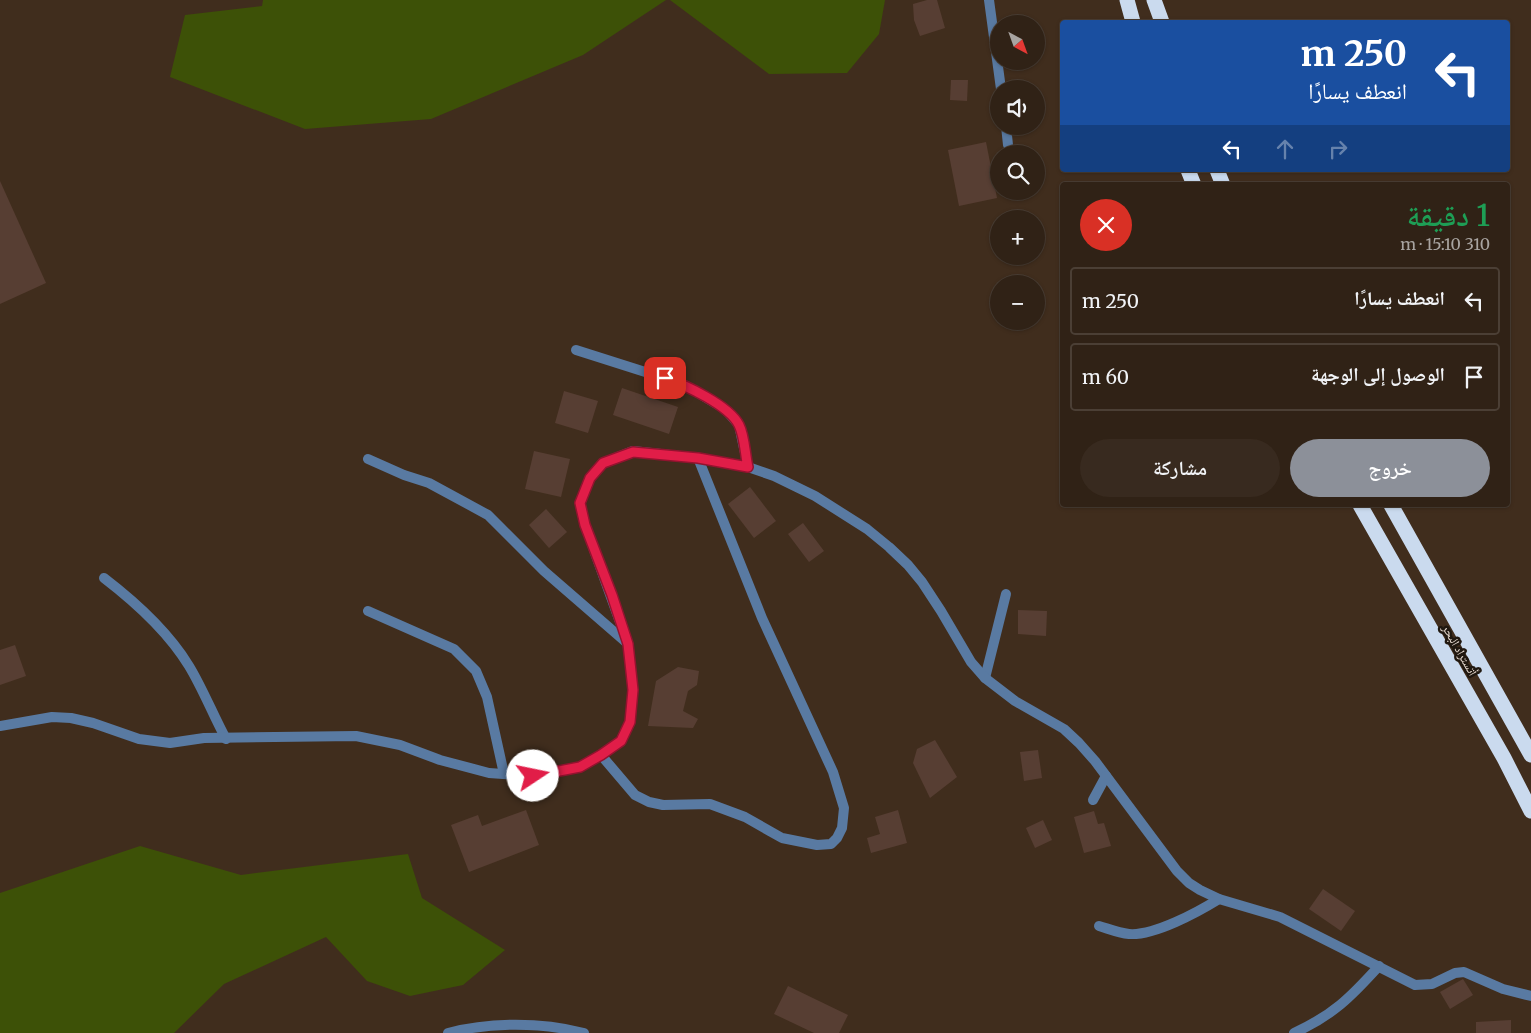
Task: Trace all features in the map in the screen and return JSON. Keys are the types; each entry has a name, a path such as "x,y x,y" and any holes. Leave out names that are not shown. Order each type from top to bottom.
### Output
{"highway":[{"path":"1127,0 1132,20"},
{"path":"1154,0 1161,20"},
{"name":"أتستراد البحر","path":"1361,507 1504,758 1531,811"},
{"name":"أتستراد البحر","path":"1392,507 1531,755"}],"street":[{"path":"989,0 1000,80"},
{"path":"1007,135 1008,145"},
{"path":"576,350 683,384 725,409 739,425 748,467"},
{"path":"0,726 52,717 71,718 93,723 139,739 170,743 204,738 356,736 400,745 440,760 489,773 533,776 580,767 621,741 630,722 633,690 628,644 612,595 585,525 580,503 590,478 603,463 626,454 633,452 698,458 748,467 774,476 815,496 867,530 889,547 922,582 971,662 985,678 1015,701 1064,729 1085,749 1177,871 1200,890 1219,899 1280,917 1415,985 1432,984 1464,972 1503,989 1531,996"},
{"path":"601,755 635,795 649,802 663,805 710,804 745,817 782,838 817,845 830,844 837,838 842,828 844,808 833,772 762,618 698,458"},
{"path":"368,460 429,483 488,516 544,571 628,644"},
{"path":"104,578 130,598 173,644 189,666 226,739"},
{"path":"985,678 1006,594"},
{"path":"368,612 454,649 476,671 487,697 504,774"},
{"path":"1093,800 1106,776"},
{"path":"1099,926 1131,934 1149,931 1192,916 1219,899"},
{"path":"1294,1033 1339,1008 1379,966"},
{"path":"448,1033 468,1028 521,1025 584,1033"}],"green space":[{"path":"263,0 666,0 583,55 431,119 305,129 170,77 185,15 262,6"},
{"path":"670,0 885,0 879,34 847,73 769,74"},
{"path":"140,846 241,875 408,854 422,898 505,950 463,985 410,996 367,981 326,937 224,984 174,1033 0,1033 0,893"}],"building":[{"path":"927,0 937,0 945,28 920,36 914,20 913,4"},
{"path":"951,80 968,80 967,101 950,100"},
{"path":"986,142 990,162 990,199 959,206 948,150"},
{"path":"0,181 46,283 0,304"},
{"path":"622,388 678,407 669,434 613,415"},
{"path":"564,391 598,401 588,433 555,423"},
{"path":"534,451 570,459 561,497 525,489"},
{"path":"750,487 776,521 754,538 728,504"},
{"path":"546,509 567,532 549,548 529,525"},
{"path":"803,523 824,551 809,562 788,534"},
{"path":"1018,610 1047,611 1046,636 1018,634"},
{"path":"15,645 26,676 0,685 0,650"},
{"path":"678,667 699,671 697,685 688,691 683,711 698,719 693,728 648,726 656,681"},
{"path":"935,740 957,777 930,798 913,763 917,749"},
{"path":"1038,750 1042,778 1024,781 1020,752"},
{"path":"526,810 539,845 469,872 451,825 478,815 482,826"},
{"path":"898,810 907,843 871,853 867,838 880,834 875,817"},
{"path":"1094,811 1098,824 1104,823 1111,846 1084,853 1074,817"},
{"path":"1043,820 1052,840 1035,848 1026,828"},
{"path":"1323,889 1355,911 1341,931 1309,909"},
{"path":"1463,979 1473,995 1450,1009 1440,992"},
{"path":"788,986 848,1015 839,1033 814,1033 774,1014"},
{"path":"1511,1020 1511,1033 1476,1033 1476,1022"}],"route":[{"path":"533,776 580,767 621,741 630,722 633,690 628,644 612,595 585,525 580,503 590,478 603,463 633,452 698,458 748,467 739,425 725,409 683,384 665,378"}]}
